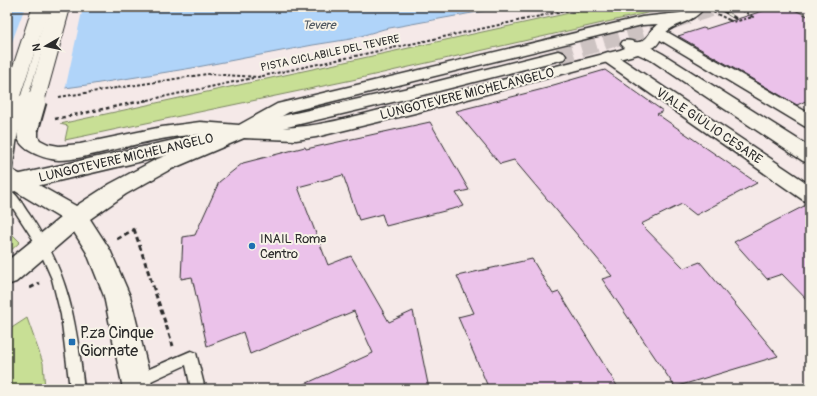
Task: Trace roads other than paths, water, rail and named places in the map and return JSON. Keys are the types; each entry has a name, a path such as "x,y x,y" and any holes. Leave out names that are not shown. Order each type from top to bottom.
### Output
{"street":[{"path":"7,110 41,7"},
{"path":"21,129 62,7"},
{"name":"LUNGOTEVERE MICHELANGELO","path":"21,129 27,132 29,140 37,148 59,153 80,151 190,129 209,128 285,134 316,131 415,107 640,48 653,41 660,29 679,18 694,12 696,7"},
{"name":"LUNGOTEVERE MICHELANGELO","path":"243,131 274,112 295,104 650,20 679,18"},
{"path":"657,32 810,122"},
{"path":"587,36 608,38 640,48 668,64 810,156"},
{"name":"LUNGOTEVERE MICHELANGELO","path":"10,185 431,88 558,56"},
{"name":"VIALE GIULIO CESARE","path":"608,57 810,195"},
{"path":"7,275 76,217 110,194 162,165 243,131"},
{"path":"10,185 76,217 98,250 115,290 127,334 137,385"}],"lane":[{"path":"52,7 21,129 8,164 10,185 43,245 57,275 68,315 77,389"},
{"path":"137,385 191,357 198,389"}],"water":[{"name":"Tevere","path":"7,7 512,7 384,29 351,39 192,68 7,96"}],"tunnel":[{"path":"558,56 718,7"}],"railway":[{"path":"717,7 735,18"}],"place":[{"name":"INAIL Roma Centro","path":"252,246"},
{"name":"P.za Cinque Giornate","path":"72,342"}]}
